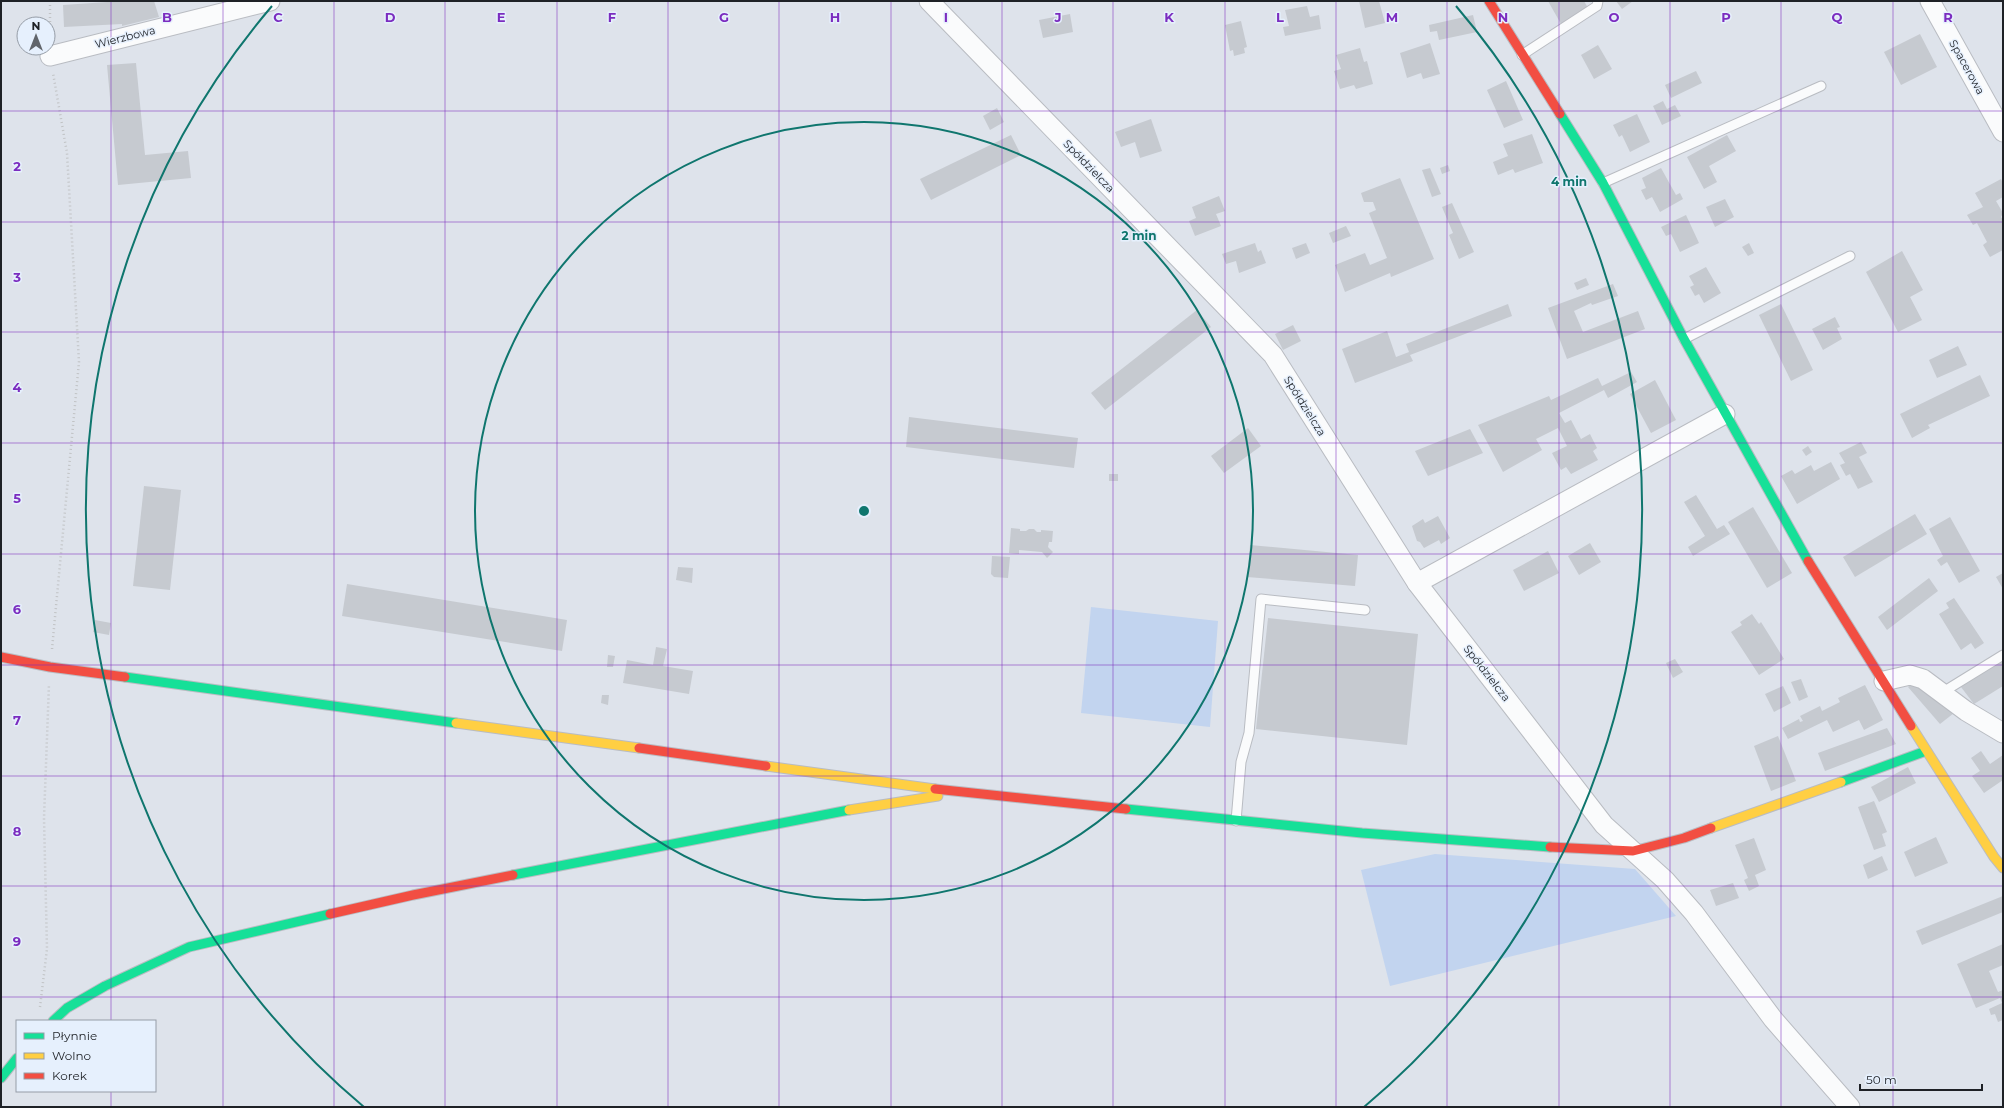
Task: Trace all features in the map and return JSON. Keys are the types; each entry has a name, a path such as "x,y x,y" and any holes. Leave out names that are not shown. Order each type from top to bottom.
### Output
{"main road":[{"path":"1489,1 1603,183 1684,339 1831,600 1884,681 1926,751 1994,857 2003,868"},
{"path":"1,657 50,667 963,793 1370,834 1574,849 1633,851 1684,838 1926,751"},
{"path":"837,775 841,786"},
{"path":"54,1020 67,1008 105,986 189,947 413,895 827,812 963,793"},
{"path":"827,812 837,804"},
{"path":"1,1078 16,1059"}],"street":[{"name":"Wierzbowa","path":"56,54 270,1"},
{"name":"Spółdzielcza","path":"929,1 1273,356 1418,582 1604,825 1665,880 1694,913 1773,1019 1850,1107"},
{"name":"Spacerowa","path":"1930,1 2003,132"},
{"path":"1418,582 1726,414"},
{"path":"1884,681 1902,676 1917,676 1943,692 1966,711 2003,733"}],"lane":[{"path":"1522,54 1597,6 1598,1"},
{"path":"1603,183 1821,86"},
{"path":"1684,339 1850,256"},
{"path":"1236,821 1241,762 1249,733 1261,599 1365,610"},
{"path":"1943,692 2003,655"}],"path":[{"path":"50,1 50,16"},
{"path":"39,1013 47,949 44,818 50,667 79,362 67,153 50,56"}],"shaded area":[{"path":"1091,607 1218,621 1210,727 1081,713"},
{"path":"1435,854 1635,869 1676,916 1390,986 1361,870"}],"building":[{"path":"122,1 154,1 159,17 122,26 122,24 64,27 63,5"},
{"path":"1359,1 1379,1 1385,23 1365,28"},
{"path":"1548,1 1584,1 1588,8 1561,24"},
{"path":"1616,1 1633,1 1622,9"},
{"path":"1307,6 1310,17 1319,15 1321,29 1285,36 1283,27 1289,26 1285,10"},
{"path":"1070,14 1073,32 1043,38 1039,20"},
{"path":"1473,15 1477,32 1439,40 1437,31 1430,32 1429,25"},
{"path":"1241,21 1247,47 1244,48 1245,53 1234,56 1233,50 1230,51 1225,25"},
{"path":"1920,34 1937,67 1901,85 1884,52"},
{"path":"1430,43 1440,74 1423,79 1421,73 1407,78 1400,53"},
{"path":"1598,45 1612,69 1594,79 1581,55"},
{"path":"1360,48 1364,62 1367,61 1373,84 1356,89 1354,85 1340,89 1334,71 1341,69 1336,55"},
{"path":"136,63 145,155 188,151 191,178 118,185 107,65"},
{"path":"1696,71 1702,83 1671,98 1665,85"},
{"path":"1506,81 1523,120 1504,128 1487,90"},
{"path":"1663,101 1667,109 1675,105 1681,116 1662,125 1653,106"},
{"path":"997,108 1004,122 990,130 983,116"},
{"path":"1637,114 1650,142 1630,152 1622,135 1619,137 1613,125"},
{"path":"1151,119 1162,151 1140,158 1135,142 1121,147 1115,132"},
{"path":"1532,134 1543,163 1515,173 1513,169 1498,175 1493,162 1508,156 1503,144"},
{"path":"1011,135 1021,155 931,200 920,179"},
{"path":"1727,135 1736,151 1709,166 1717,182 1704,189 1687,157"},
{"path":"1448,165 1450,171 1442,174 1440,168"},
{"path":"1430,168 1441,194 1432,197 1422,170"},
{"path":"1661,168 1676,195 1680,193 1683,199 1660,212 1652,197 1646,200 1641,190 1646,188 1642,178"},
{"path":"1400,178 1434,259 1391,277 1390,273 1345,292 1335,265 1365,253 1370,265 1387,258 1369,213 1376,210 1373,202 1364,202 1361,193"},
{"path":"2001,179 2003,183 2003,197 1996,201 2003,213 2001,217 2003,220 2003,250 1990,257 1983,245 1987,242 1977,223 1973,225 1967,215 1983,207 1975,193"},
{"path":"1219,196 1225,211 1216,214 1221,226 1195,236 1189,221 1196,218 1192,207"},
{"path":"1725,199 1734,217 1715,227 1706,207"},
{"path":"1452,203 1474,252 1459,259 1449,235 1453,233 1442,207"},
{"path":"1686,215 1699,243 1680,252 1671,234 1666,236 1661,227"},
{"path":"1346,226 1351,236 1333,243 1329,233"},
{"path":"1255,243 1258,252 1261,250 1266,263 1239,273 1236,261 1226,264 1222,254"},
{"path":"1306,243 1310,253 1296,259 1292,248"},
{"path":"1749,243 1754,253 1748,256 1742,247"},
{"path":"1902,251 1923,290 1910,297 1922,320 1898,332 1866,272"},
{"path":"1706,267 1721,293 1704,303 1699,294 1695,296 1690,287 1694,285 1689,276"},
{"path":"1586,278 1589,285 1577,290 1574,283"},
{"path":"1613,284 1618,296 1592,305 1591,303 1574,311 1583,332 1638,311 1645,329 1567,359 1548,308"},
{"path":"1508,304 1512,316 1410,355 1413,361 1355,383 1342,349 1387,331 1396,357 1409,352 1406,344"},
{"path":"1781,304 1813,370 1791,381 1759,315"},
{"path":"1197,310 1211,327 1105,410 1091,393"},
{"path":"1835,317 1840,327 1837,328 1842,339 1823,350 1812,329"},
{"path":"1293,325 1301,341 1283,350 1275,334"},
{"path":"1958,346 1967,365 1937,378 1929,360"},
{"path":"1631,372 1637,382 1608,398 1604,390 1559,413 1565,423 1571,420 1581,439 1590,434 1597,448 1593,451 1598,460 1571,474 1566,467 1561,470 1552,453 1567,446 1558,428 1536,439 1542,450 1503,472 1478,425 1549,396 1551,400 1598,378 1602,386"},
{"path":"1980,375 1990,396 1928,425 1930,428 1912,438 1900,414"},
{"path":"1655,380 1676,420 1651,433 1630,394"},
{"path":"909,417 1078,438 1074,468 906,447"},
{"path":"1248,428 1261,446 1224,473 1211,456"},
{"path":"1470,429 1483,453 1428,476 1415,451"},
{"path":"1861,442 1867,453 1859,457 1873,482 1858,489 1850,474 1846,476 1840,465 1845,463 1839,453"},
{"path":"1808,446 1812,452 1806,456 1802,450"},
{"path":"1831,462 1840,479 1797,504 1781,476 1792,470 1795,474 1811,465 1814,471"},
{"path":"1109,474 1118,474 1118,481 1109,481"},
{"path":"144,486 181,490 170,590 133,586"},
{"path":"1696,495 1717,529 1724,525 1730,534 1693,556 1688,547 1705,536 1684,502"},
{"path":"1753,507 1792,573 1767,588 1728,522"},
{"path":"1915,514 1927,534 1855,577 1843,557"},
{"path":"1438,516 1450,538 1441,544 1439,540 1424,548 1420,542 1417,541 1412,526 1423,519 1425,523"},
{"path":"1950,517 1980,571 1959,583 1947,562 1941,566 1937,560 1943,556 1929,529"},
{"path":"1011,528 1020,529 1020,531 1034,529 1037,532 1041,532 1041,530 1053,531 1052,542 1049,542 1048,547 1053,552 1047,558 1042,552 1019,550 1019,554 1009,553"},
{"path":"1590,543 1601,562 1579,575 1568,556"},
{"path":"1250,545 1358,555 1355,586 1247,577"},
{"path":"1548,551 1559,573 1524,591 1513,570"},
{"path":"992,556 1010,557 1008,578 994,577 991,574"},
{"path":"678,567 693,568 692,583 676,580"},
{"path":"2003,573 2003,589 1996,577"},
{"path":"1929,578 1938,591 1887,630 1878,617"},
{"path":"347,584 567,620 562,651 342,616"},
{"path":"1954,598 1984,643 1975,649 1971,643 1961,650 1939,614 1949,608 1946,603"},
{"path":"1752,614 1759,624 1761,622 1784,659 1759,675 1731,632 1742,625 1740,622"},
{"path":"1268,618 1418,634 1407,745 1256,729"},
{"path":"95,620 111,623 109,635 93,632"},
{"path":"656,647 667,649 663,666 693,671 689,694 623,683 627,660 653,665"},
{"path":"608,655 615,656 613,667 607,667"},
{"path":"1675,659 1683,672 1673,678 1666,663"},
{"path":"2003,660 2003,686 1974,704 1961,687"},
{"path":"1918,678 1954,713 1940,724 1908,687"},
{"path":"1801,679 1808,697 1799,701 1791,682"},
{"path":"1865,685 1883,720 1864,730 1859,720 1833,732 1827,720 1788,739 1782,728 1799,719 1800,722 1803,721 1800,716 1820,706 1822,711 1840,702 1838,698"},
{"path":"1783,686 1791,703 1774,712 1765,694"},
{"path":"602,695 609,695 608,705 601,703"},
{"path":"1887,728 1896,744 1825,771 1818,753"},
{"path":"1778,736 1796,781 1771,791 1754,746"},
{"path":"1981,751 1990,764 2003,755 2003,780 1984,793 1972,776 1980,771 1971,758"},
{"path":"1908,767 1916,783 1879,802 1871,787"},
{"path":"1874,801 1887,832 1882,834 1886,846 1874,850 1858,807"},
{"path":"1936,837 1948,863 1915,877 1904,852"},
{"path":"1754,838 1766,870 1755,875 1759,886 1749,891 1744,880 1748,878 1735,845"},
{"path":"1882,856 1888,870 1868,879 1863,865"},
{"path":"1733,883 1739,898 1716,906 1710,890"},
{"path":"2003,896 2003,912 1922,945 1916,931"},
{"path":"2003,944 2003,965 1989,971 1998,992 2003,990 2003,1020 1998,1022 1995,1014 1991,1015 1989,1009 2002,1003 2000,998 1976,1008 1957,964"}],"traffic: fast":[{"path":"1560,114 1603,183 1684,339 1808,561"},
{"path":"125,677 456,723"},
{"path":"1841,782 1926,751"},
{"path":"1126,809 1362,833 1550,847"},
{"path":"513,875 849,810"},
{"path":"54,1020 67,1008 105,986 189,947 330,914"},
{"path":"1,1078 16,1059"}],"traffic: slow":[{"path":"456,723 639,748"},
{"path":"1911,726 1994,857 2003,868"},
{"path":"766,766 935,789"},
{"path":"1711,828 1841,782"},
{"path":"849,810 938,796"}],"traffic: jam":[{"path":"1489,1 1560,114"},
{"path":"1808,561 1911,726"},
{"path":"1,657 50,667 125,677"},
{"path":"639,748 766,766"},
{"path":"935,789 1126,809"},
{"path":"1550,847 1633,851 1684,838 1711,828"},
{"path":"330,914 413,895 513,875"}]}
